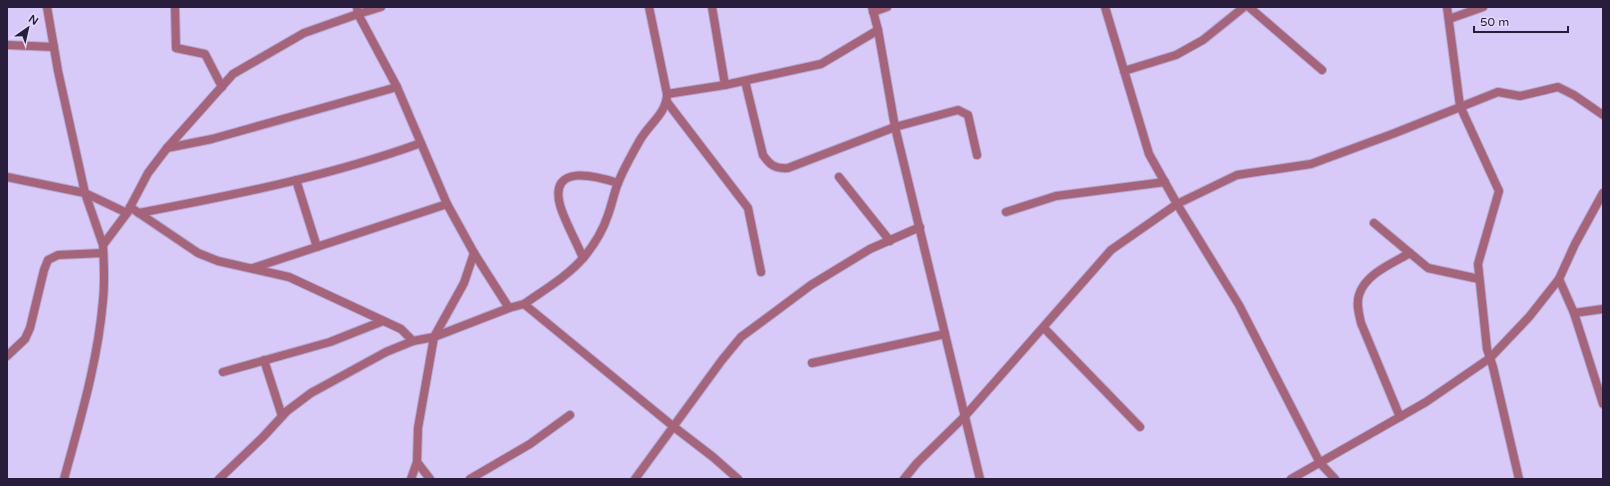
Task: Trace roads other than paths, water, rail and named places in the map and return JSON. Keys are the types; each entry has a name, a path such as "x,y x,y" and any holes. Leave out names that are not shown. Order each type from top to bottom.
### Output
{"street":[{"path":"47,7 85,193 103,249 104,299 100,334 85,404 64,479"},
{"path":"176,7 176,48 205,54 222,86"},
{"path":"7,356 24,339 30,328 44,270 48,260 58,255 103,249 128,210 148,173 167,148 233,74 304,34 358,10 381,7"},
{"path":"218,479 263,438 282,416 311,393 386,352 414,341 434,337 509,308 524,304 570,271 584,258 595,242 608,216 618,183 628,160 641,138 659,116 667,102 667,94 649,7"},
{"path":"712,7 725,85"},
{"path":"887,7 872,10 878,30 895,127 980,479"},
{"path":"1105,7 1149,154 1177,204 1239,305 1320,463 1335,479"},
{"path":"1124,71 1176,55 1202,40 1244,7"},
{"path":"1249,7 1322,70"},
{"path":"1448,7 1448,19 1460,106 1499,191 1478,264 1487,349 1519,479"},
{"path":"1448,19 1483,7"},
{"path":"358,10 398,87 447,204 474,253 509,308"},
{"path":"667,94 725,85 821,64 878,30"},
{"path":"7,45 54,47"},
{"path":"745,81 763,155 770,165 779,169 788,168 895,127 958,110 968,115 977,155"},
{"path":"167,148 212,139 398,87"},
{"path":"904,479 965,416 1044,328 1111,250 1177,204 1237,175 1311,164 1395,133 1498,92 1520,96 1558,87 1574,95 1603,115"},
{"path":"667,102 748,208 761,272"},
{"path":"139,213 239,195 354,165 421,143"},
{"path":"584,258 560,205 560,184 566,178 576,175 597,176 618,183"},
{"path":"7,177 85,193 139,213 198,253 218,262 289,277 335,297 401,329 414,341"},
{"path":"839,177 890,241"},
{"path":"296,180 317,247"},
{"path":"1006,212 1056,196 1165,182"},
{"path":"1291,479 1426,402 1490,358 1530,317 1559,279 1603,193"},
{"path":"252,268 447,204"},
{"path":"1374,223 1428,268 1479,278"},
{"path":"635,479 722,360 741,337 811,285 870,249 920,227"},
{"path":"411,479 417,462 418,428 434,337 464,283 474,253"},
{"path":"1400,417 1361,323 1358,307 1359,295 1366,283 1374,275 1410,253"},
{"path":"1559,279 1574,313 1603,404"},
{"path":"524,304 674,427 713,457 738,479"},
{"path":"1574,313 1603,309"},
{"path":"223,372 330,342 382,321"},
{"path":"1044,328 1140,427"},
{"path":"812,363 944,334"},
{"path":"264,360 282,416"},
{"path":"470,479 530,444 570,415"},
{"path":"417,462 430,479"}]}
